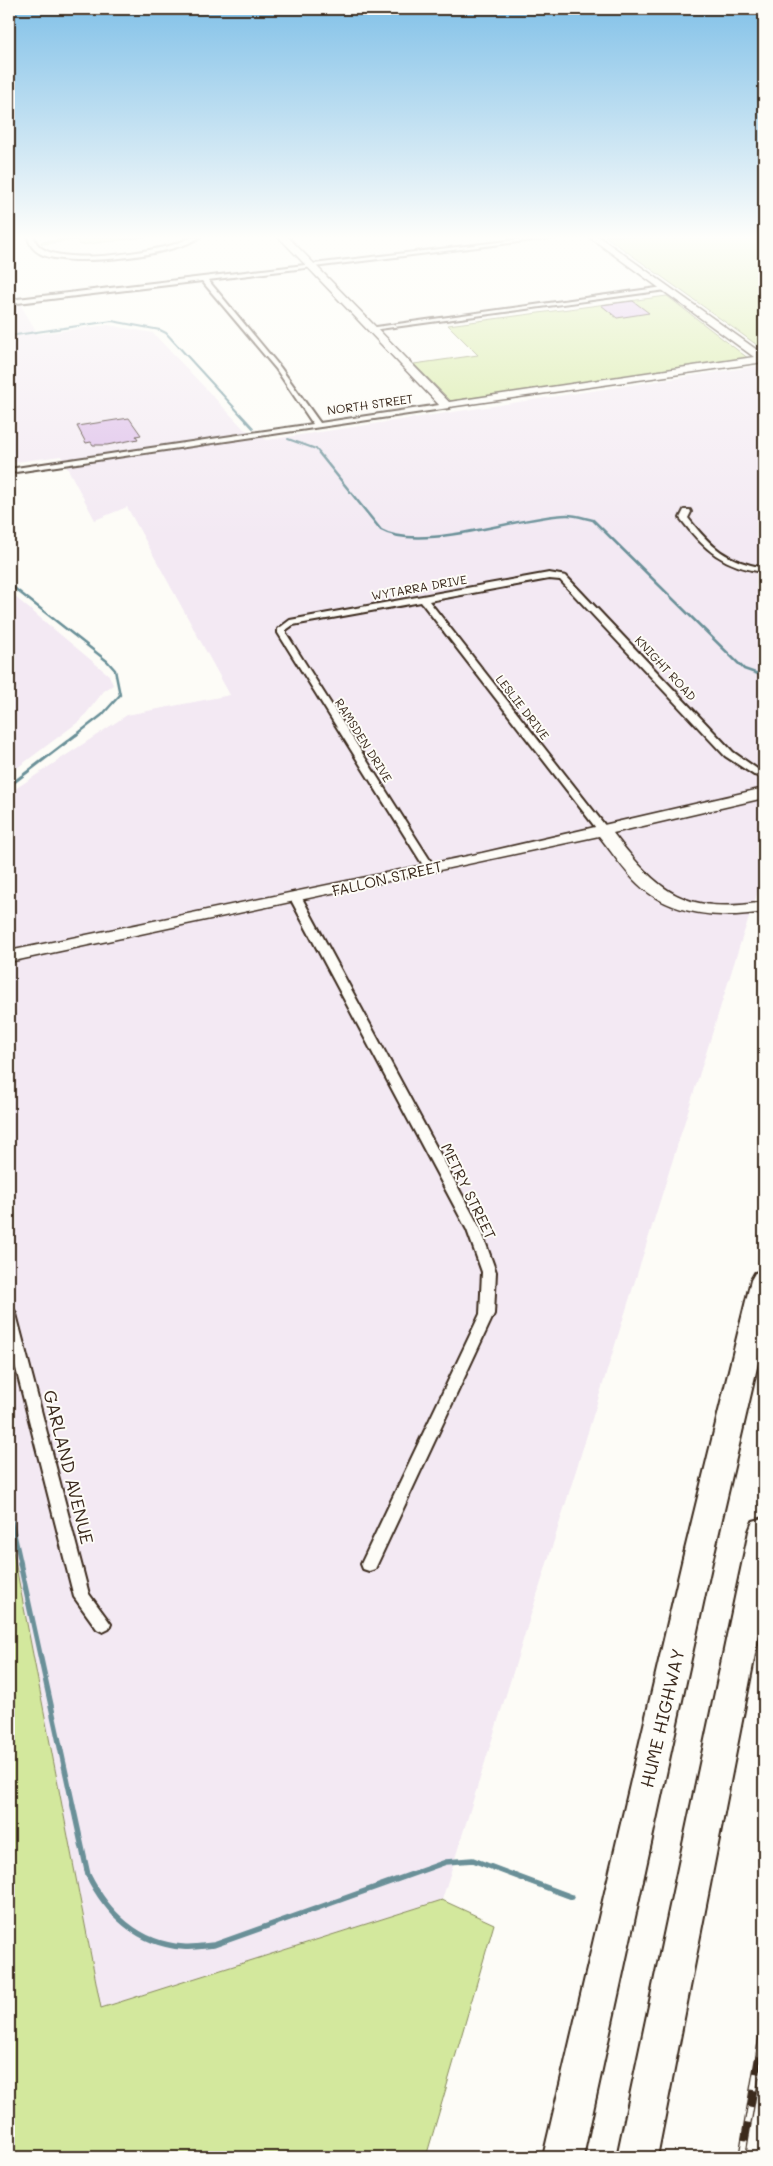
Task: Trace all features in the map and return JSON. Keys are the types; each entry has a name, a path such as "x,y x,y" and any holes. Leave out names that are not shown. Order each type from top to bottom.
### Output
{"highway":[{"name":"HUME HIGHWAY","path":"563,2157 695,1572 764,1280"},
{"path":"637,2157 764,1531"}],"street":[{"path":"252,337 278,368 317,424"},
{"path":"381,337 446,406"},
{"path":"736,337 764,357"},
{"name":"NORTH STREET","path":"9,471 764,357"},
{"path":"687,512 684,518 691,527 723,558 748,567 764,570"},
{"name":"WYTARRA DRIVE","path":"285,626 296,621 539,578 558,577"},
{"name":"KNIGHT ROAD","path":"558,577 568,581 729,754 758,773"},
{"name":"LESLIE DRIVE","path":"423,599 603,830"},
{"name":"RAMSDEN DRIVE","path":"285,626 282,633 430,868"},
{"name":"FALLON STREET","path":"9,957 296,898 684,812 764,792"},
{"path":"603,830 649,886 670,898 695,907 716,911 747,910 764,907"},
{"name":"METRY STREET","path":"296,898 474,1230 489,1272 487,1314 369,1564"},
{"name":"GARLAND AVENUE","path":"9,1314 82,1598 104,1624"}],"shaded area":[{"path":"9,337 157,337 244,429 267,440 764,365 764,874 741,941 442,1900 101,2008 9,1530 9,793 127,715 230,695 127,507 95,520 61,456 9,463"},
{"path":"9,592 109,675 113,685 104,691 81,720 9,774"}],"green space":[{"path":"460,337 720,337 749,359 451,401 414,364 478,355"},
{"path":"746,337 764,337 764,350"},
{"path":"9,1530 101,2008 442,1900 494,1924 426,2157 9,2157"}],"building":[{"path":"129,418 141,435 136,436 138,439 107,445 86,443 77,426"}],"waterway":[{"path":"170,337 253,428"},
{"path":"288,439 316,449 320,454"},
{"path":"319,453 381,530 398,536 420,538 445,536 523,521 567,515 593,520 744,669 764,676"},
{"path":"9,584 107,661 115,670 120,695 102,715 76,735"},
{"path":"9,786 77,734"},
{"path":"9,1510 21,1564"},
{"path":"20,1563 88,1875 115,1914 138,1933 167,1945 187,1947 214,1945 446,1862 473,1860 572,1897"}],"railway":[{"path":"742,2157 764,2027"}]}
